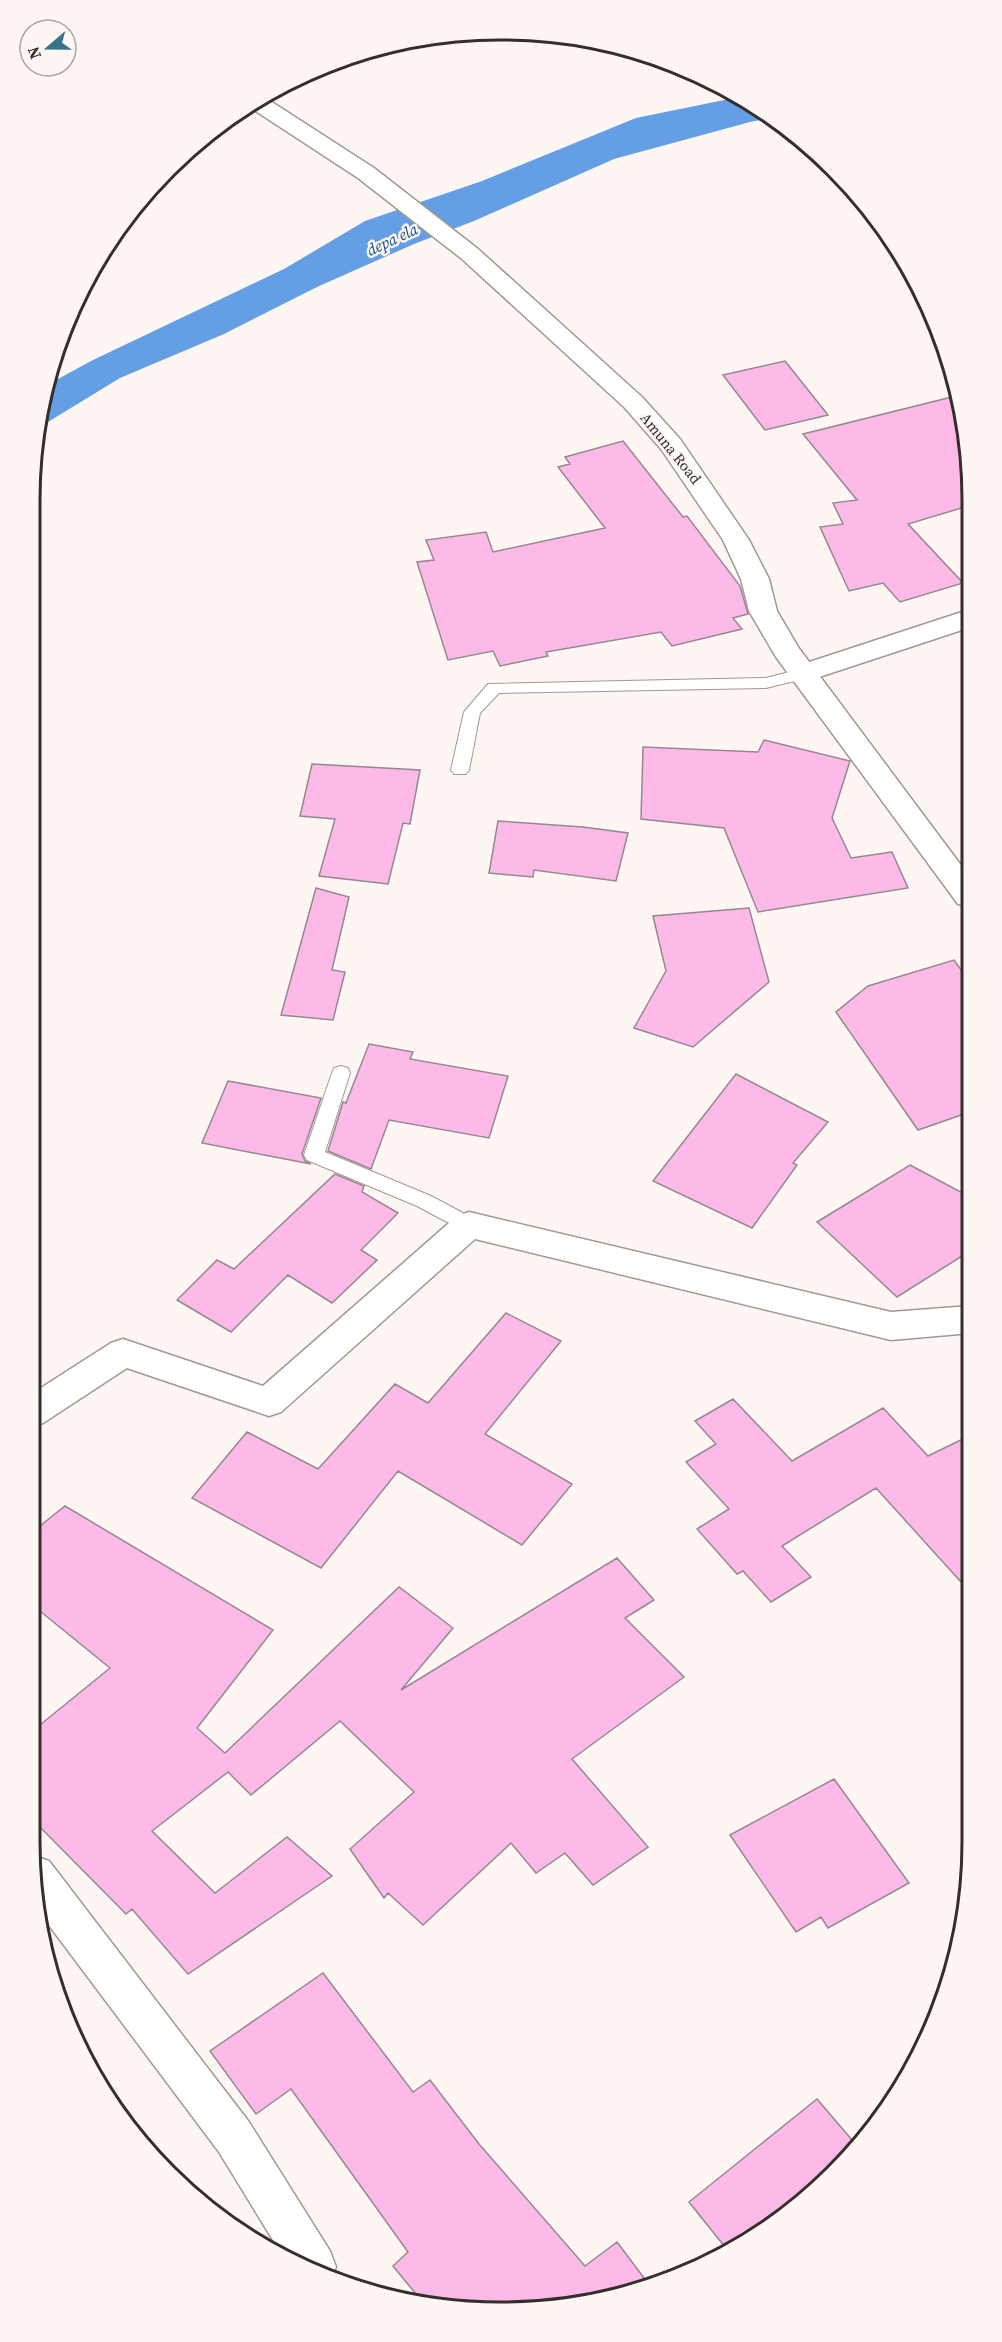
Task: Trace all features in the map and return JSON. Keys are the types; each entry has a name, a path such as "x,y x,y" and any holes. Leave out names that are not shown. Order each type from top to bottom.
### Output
{"street":[{"name":"Amuna Road","path":"263,107 366,173 470,255 633,402 671,444 736,540 755,579 763,611 801,674 962,888"},
{"path":"801,674 962,621"},
{"path":"40,1407 123,1353 269,1402 469,1225 891,1326 962,1321"},
{"path":"42,1884 234,2137 309,2259"}],"lane":[{"path":"460,770 472,712 495,688 766,683 801,674"},
{"path":"341,1073 314,1155 424,1201 469,1225"}],"water":[{"name":"depa ela","path":"726,100 760,120 614,159 317,287 224,334 120,378 47,423 57,380 91,361 284,269 365,221 482,181 636,118"}],"building":[{"path":"785,361 828,415 765,430 723,375"},
{"path":"950,398 958,441 962,508 908,524 962,583 900,602 883,583 849,591 820,527 843,524 833,503 857,500 803,434"},
{"path":"623,441 683,517 687,516 740,586 748,614 733,618 742,629 672,646 661,632 546,652 548,656 500,666 493,651 448,660 417,562 434,560 426,540 486,532 493,552 605,528 558,467 570,464 565,457"},
{"path":"764,740 850,761 832,818 851,858 892,852 908,888 758,912 724,828 641,819 643,747 758,752"},
{"path":"312,764 420,770 410,824 403,823 388,884 319,876 335,819 300,816"},
{"path":"498,821 583,827 628,833 616,881 534,870 533,877 489,873"},
{"path":"316,888 349,897 332,970 345,972 333,1020 281,1015"},
{"path":"749,908 769,982 693,1047 634,1028 666,971 653,916"},
{"path":"954,960 962,971 962,1115 918,1130 836,1012 868,986"},
{"path":"369,1044 413,1052 410,1059 508,1076 489,1138 389,1120 371,1169 328,1151 343,1102 346,1103"},
{"path":"736,1074 828,1122 793,1163 797,1165 752,1228 653,1181"},
{"path":"228,1081 321,1098 302,1154 305,1161 311,1164 202,1143"},
{"path":"910,1165 962,1193 962,1256 897,1297 817,1222"},
{"path":"335,1174 364,1186 362,1192 398,1213 361,1250 377,1260 332,1303 288,1275 231,1332 177,1300 217,1260 234,1269"},
{"path":"506,1313 561,1341 485,1434 572,1484 522,1545 398,1471 321,1568 192,1498 247,1432 318,1469 395,1384 428,1403"},
{"path":"733,1399 792,1461 883,1408 928,1456 962,1439 962,1583 876,1488 782,1546 811,1577 771,1602 743,1571 737,1574 697,1529 729,1509 686,1462 716,1444 695,1421"},
{"path":"65,1506 273,1630 197,1728 225,1753 399,1587 453,1628 401,1690 617,1558 654,1600 625,1618 684,1677 572,1759 648,1847 593,1885 565,1853 536,1873 511,1843 423,1925 388,1893 384,1898 350,1849 414,1792 340,1721 251,1795 228,1772 152,1831 215,1893 287,1837 332,1876 188,1974 132,1909 126,1914 40,1827 40,1725 110,1668 40,1611 40,1526"},
{"path":"834,1779 909,1883 828,1928 821,1917 796,1932 730,1835"},
{"path":"323,1973 413,2092 430,2080 479,2144 585,2266 617,2242 644,2278 591,2293 531,2301 471,2301 416,2294 393,2266 408,2252 291,2089 256,2114 210,2051"},
{"path":"817,2099 851,2139 805,2187 757,2224 723,2244 689,2202"}]}
